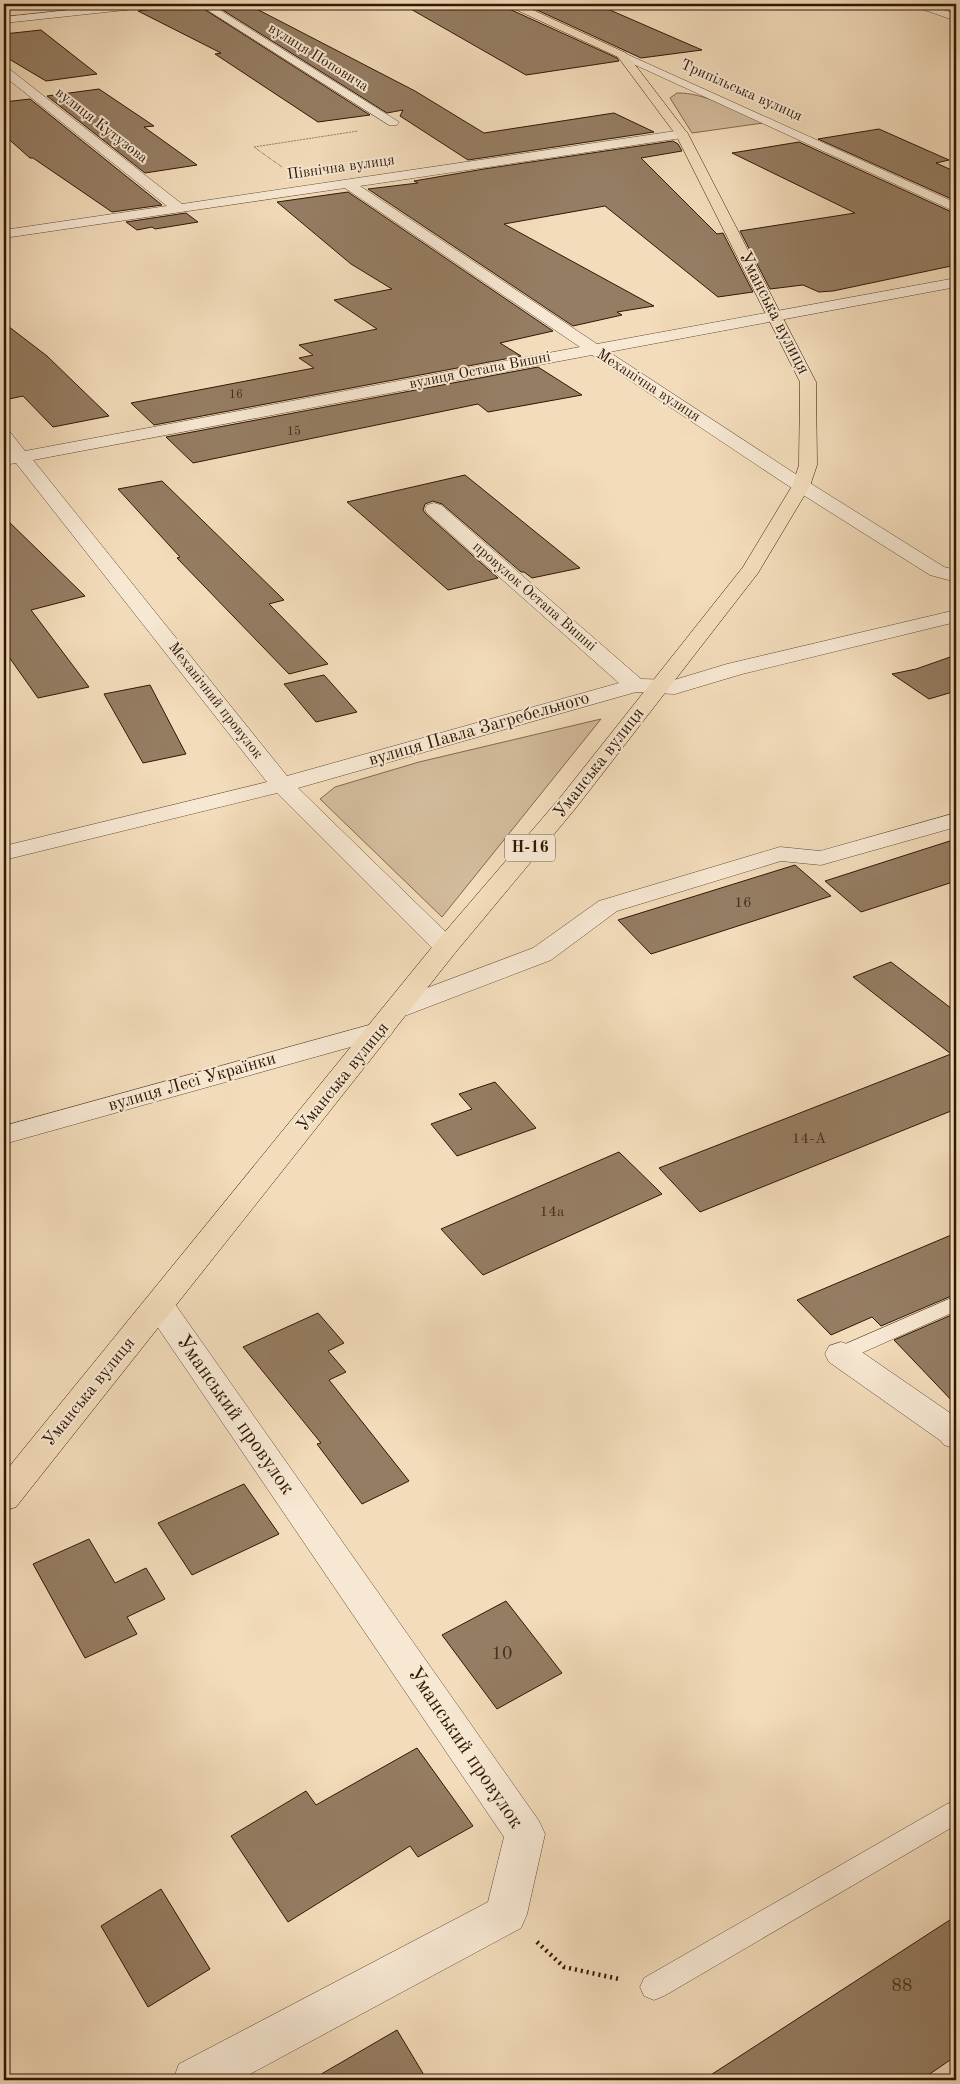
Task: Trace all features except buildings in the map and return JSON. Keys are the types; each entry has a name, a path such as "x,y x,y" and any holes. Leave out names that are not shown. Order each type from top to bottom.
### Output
{"main road":[{"name":"Трипільська вулиця","path":"512,4 622,55"},
{"name":"Уманська вулиця","path":"4,1498 446,947 567,804 647,686 751,569 801,486 808,465 808,382 682,134 622,55"}],"street":[{"path":"4,20 153,4"},
{"name":"вулиця Поповича","path":"202,4 393,122"},
{"path":"917,4 956,18"},
{"name":"Трипільська вулиця","path":"622,55 956,208"},
{"name":"вулиця Кутузова","path":"4,70 179,208"},
{"name":"Північна вулиця","path":"4,234 682,134"},
{"name":"Механічна вулиця","path":"348,183 594,350 801,486 937,571 956,576"},
{"name":"вулиця Остапа Вишні","path":"13,458 956,282"},
{"name":"Механічний провулок","path":"4,436 13,458 282,785 446,947"},
{"name":"провулок Остапа Вишні","path":"434,509 647,686"},
{"name":"вулиця Павла Загребельного","path":"4,853 282,785 647,686 675,687 744,666 956,616"},
{"name":"вулиця Лесі Українки","path":"4,1135 389,1020 542,954 608,906 780,854 821,858 956,820"},
{"name":"Уманський провулок","path":"159,1305 525,1834 506,1914"},
{"path":"841,1354 954,1432 956,1436"},
{"path":"195,2080 506,1914"}],"lane":[{"path":"841,1354 956,1303"},
{"path":"654,1987 956,1812"}],"path":[{"path":"314,188 254,148 391,126 393,122"},
{"path":"506,1914 564,1967 654,1987"}],"shaded area":[{"path":"677,93 709,99 763,123 692,133 670,98"},
{"path":"601,719 442,917 320,799 335,787 419,762"}]}
